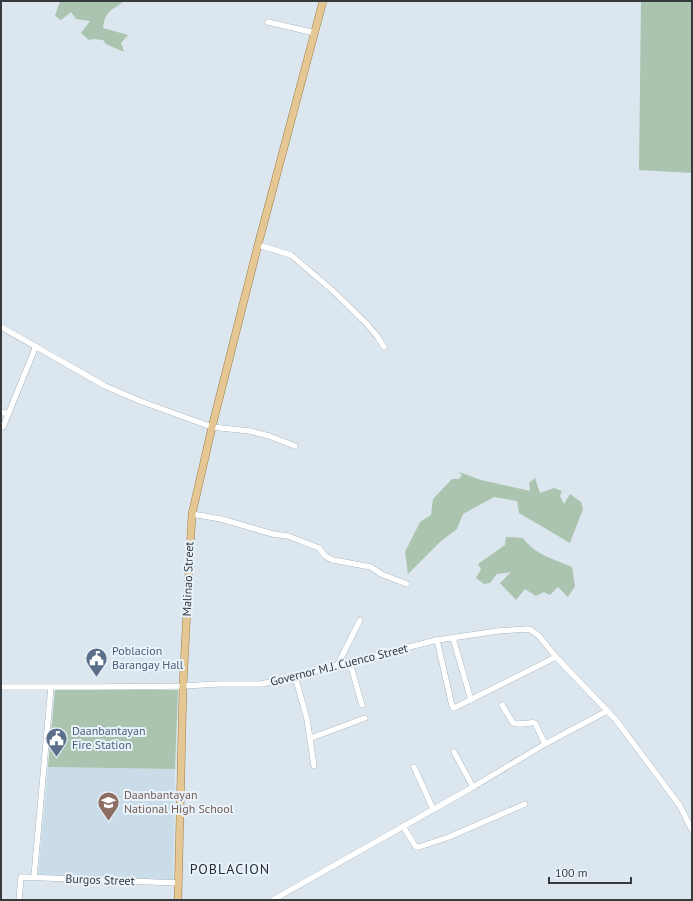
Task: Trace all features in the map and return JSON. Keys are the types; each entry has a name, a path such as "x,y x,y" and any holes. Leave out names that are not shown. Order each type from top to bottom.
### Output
{"main road":[{"name":"Malinao Street","path":"178,900 183,686 192,514 212,426 258,245 323,1"}],"street":[{"path":"268,22 315,33"},
{"path":"258,245 291,256 332,290 366,323 384,347"},
{"path":"1,327 104,386 140,401 212,426 250,431 269,436 295,446"},
{"path":"3,428 36,346"},
{"path":"1,412 8,414"},
{"path":"192,514 221,519 273,534 288,536 319,548 325,556 333,560 371,566 381,574 407,584"},
{"path":"337,666 360,620"},
{"name":"Governor M.J. Cuenco Street","path":"1,687 262,684 437,640 521,629 531,630 539,636 556,656"},
{"path":"453,638 471,700"},
{"path":"437,640 452,706 454,708 556,656 616,720 680,806 692,830"},
{"path":"350,663 362,705"},
{"path":"295,676 310,738 314,766"},
{"path":"34,877 52,687"},
{"path":"502,705 512,723 518,725 528,722 535,723 545,744"},
{"path":"273,900 473,787 545,744 607,711"},
{"path":"310,738 365,718"},
{"path":"454,752 473,787"},
{"path":"414,767 433,809"},
{"path":"403,826 416,848 449,837 525,804"},
{"name":"Burgos Street","path":"19,900 21,878 34,877 179,883"}],"shaded area":[{"name":"Daanbantayan National High School","path":"48,767 175,769 173,883 38,875"}],"green space":[{"path":"60,1 124,1 107,14 103,28 128,35 121,43 124,52 106,44 103,40 89,40 81,33 90,21 76,19 71,12 61,20 55,16"},
{"path":"641,1 692,1 692,173 639,170"},
{"path":"459,472 481,480 530,491 529,483 535,478 540,493 554,488 562,491 560,496 564,504 570,494 581,502 583,509 570,543 519,513 517,501 494,497 463,514 457,529 440,542 408,574 405,552 420,522 431,515 433,499 452,479 459,479 462,475"},
{"path":"506,537 523,538 539,553 572,567 575,586 568,597 558,587 550,595 544,592 536,596 525,589 516,600 500,583 511,572 497,574 490,583 484,584 476,578 481,569 478,564 505,545"},
{"path":"55,690 178,690 175,769 48,767"}],"place":[{"name":"Poblacion Barangay Hall","path":"97,678"},
{"name":"Daanbantayan Fire Station","path":"57,758"},
{"name":"Daanbantayan National High School","path":"108,822"}],"district":[{"name":"POBLACION","path":"230,869"}]}
